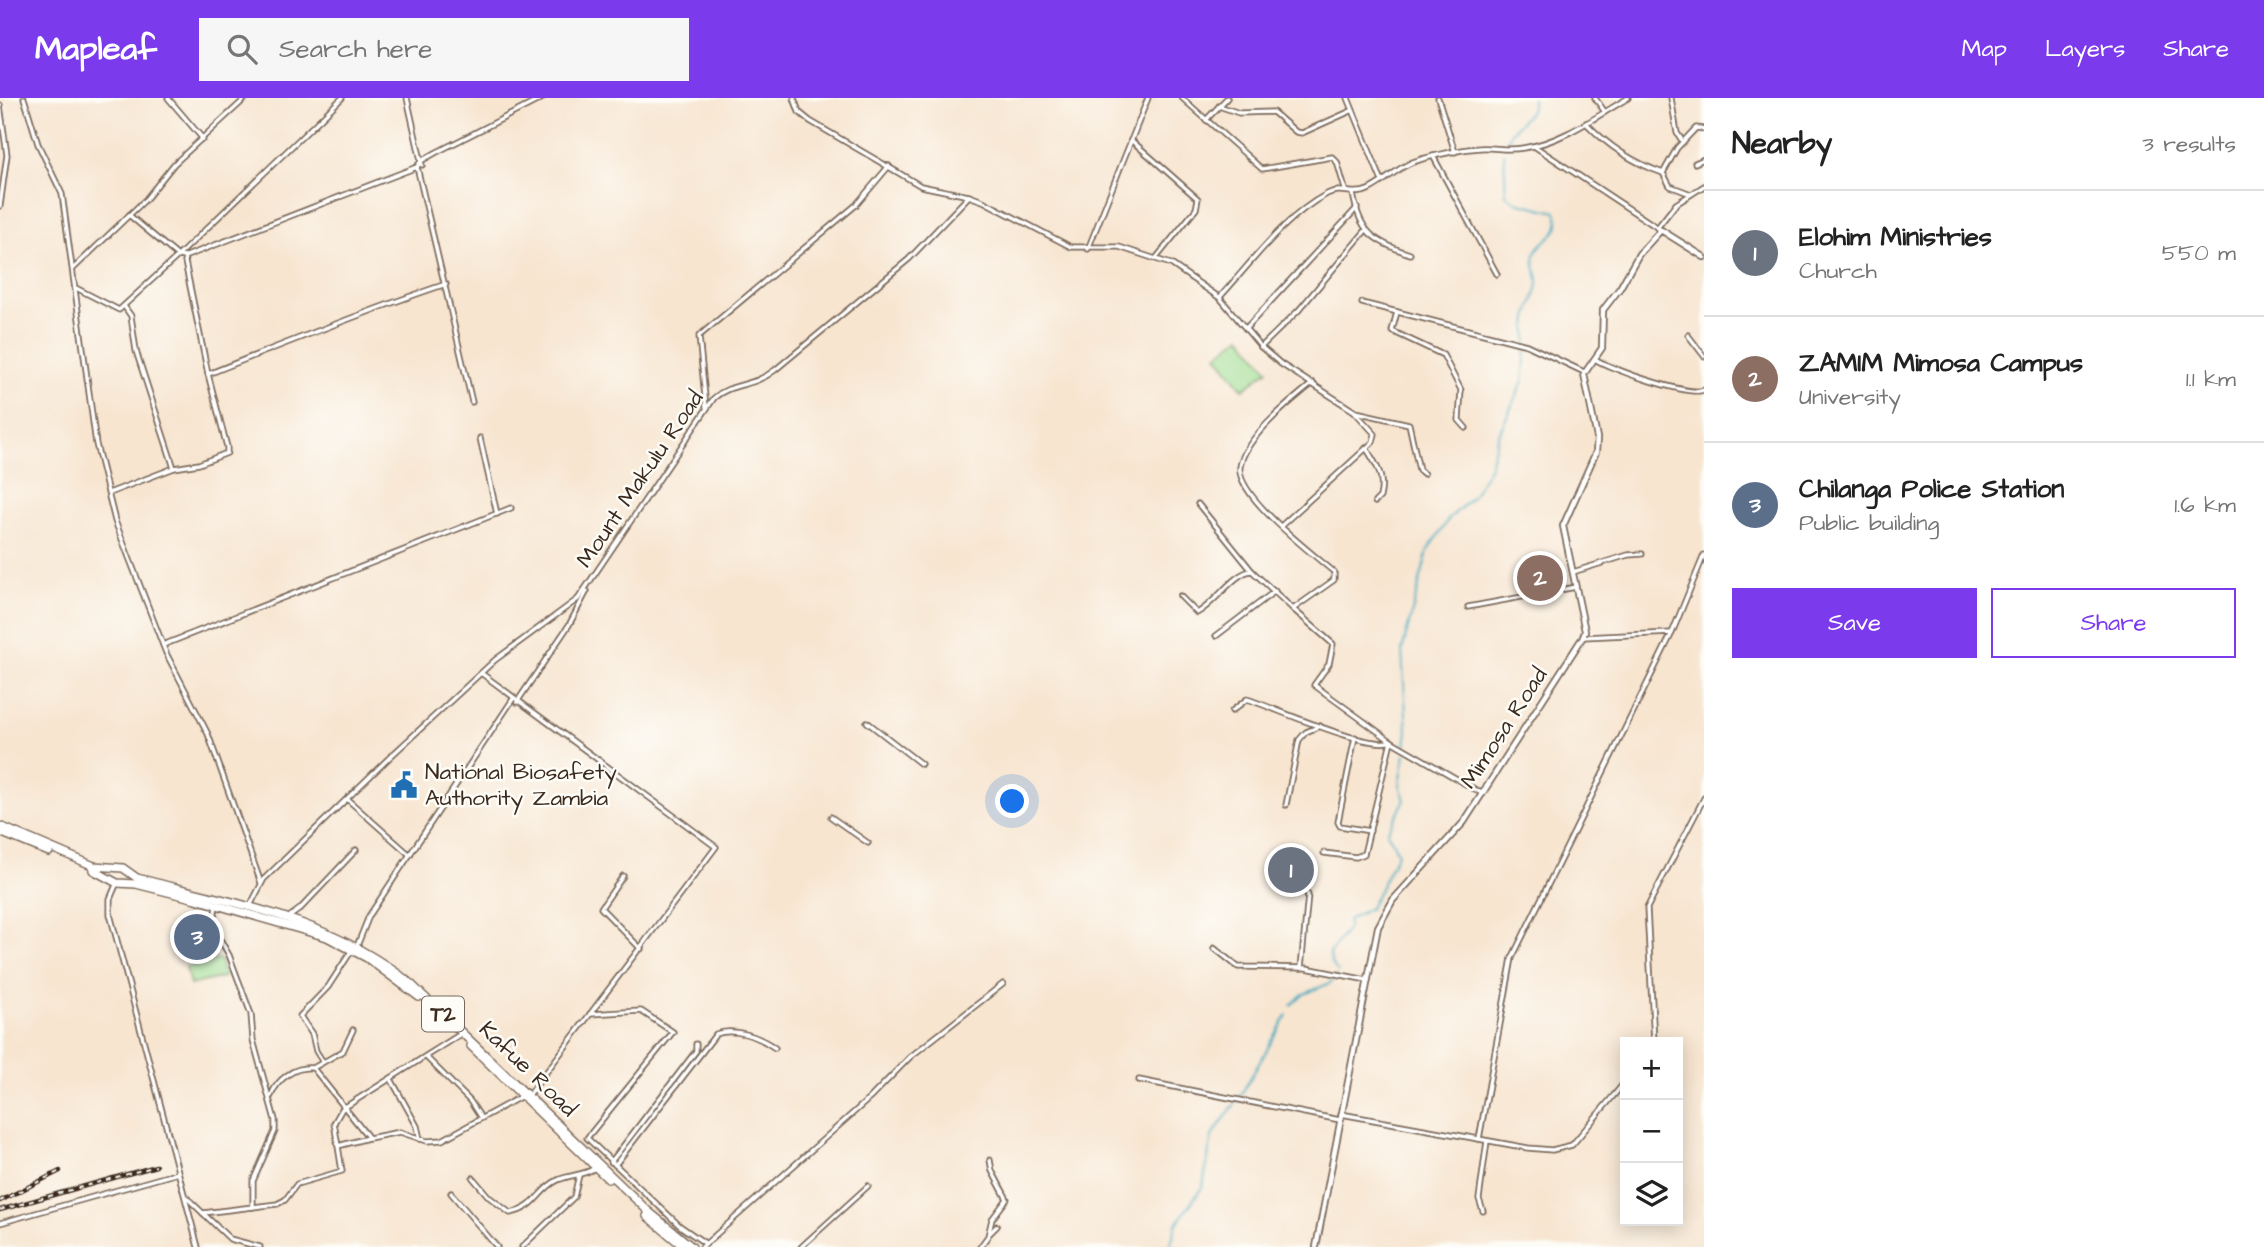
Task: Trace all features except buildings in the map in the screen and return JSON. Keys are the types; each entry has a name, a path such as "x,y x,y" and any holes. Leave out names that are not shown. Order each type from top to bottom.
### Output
{"highway":[{"path":"0,826 94,866 118,868"},
{"name":"Kafue Road","path":"0,832 117,882 136,884 304,929 355,948 397,979 646,1209 692,1247"},
{"path":"118,868 113,871 117,882 127,879 127,872"},
{"name":"Kafue Road","path":"118,868 137,878 288,917 355,948 411,984 595,1167 684,1247"}],"street":[{"path":"24,98 38,144 62,194 96,444 125,552 163,645 208,734 261,883"},
{"path":"168,98 204,139"},
{"path":"74,268 146,199 169,168 246,98"},
{"path":"76,288 115,309 124,306 342,98"},
{"path":"407,98 471,402"},
{"path":"129,215 178,256 184,257 420,164 543,98"},
{"path":"794,98 803,116 921,186 984,201 1071,247 1119,247 1157,257 1220,298 1261,347 1281,364 1354,411 1375,431 1375,437 1282,525"},
{"path":"1088,249 1148,98"},
{"path":"1182,98 1262,169 1332,157 1337,162 1345,189"},
{"path":"1206,120 1227,98"},
{"path":"1348,98 1351,111 1381,179"},
{"path":"1438,98 1455,152"},
{"path":"1595,98 1605,112"},
{"path":"1220,298 1300,215 1325,195 1345,189 1353,193 1368,190 1404,165 1433,156 1534,146 1586,123 1628,98"},
{"path":"1671,98 1677,133 1683,142"},
{"path":"0,105 7,155 0,206"},
{"path":"1219,106 1239,113 1270,112 1296,132 1302,133 1351,111"},
{"path":"1586,123 1604,141 1638,162 1663,173 1670,186 1693,194"},
{"path":"1663,173 1683,142 1696,128 1704,129"},
{"path":"1131,141 1198,199 1196,209 1157,257"},
{"path":"1534,146 1704,257"},
{"path":"1433,156 1497,274"},
{"path":"1695,163 1704,159"},
{"path":"706,408 698,342 702,334 856,205 889,166"},
{"path":"1584,372 1602,348 1603,310 1620,288 1639,254 1676,204 1704,186"},
{"path":"1353,193 1366,230 1383,245 1410,254"},
{"name":"Mount Makulu Road","path":"249,908 261,883 347,799 481,673 571,604 589,586 706,408 724,390 754,384 775,370 909,259 969,196"},
{"path":"1246,328 1357,208"},
{"path":"1261,347 1299,310 1366,230"},
{"path":"109,493 174,468 199,464 227,453 184,257"},
{"path":"208,374 301,335 331,327 371,309 446,284"},
{"path":"1362,303 1527,345 1584,372"},
{"path":"124,306 131,316 136,351 174,468"},
{"path":"1397,312 1392,331 1443,355 1461,388 1462,404 1458,418 1466,428"},
{"path":"1688,335 1704,356"},
{"path":"1595,359 1613,369 1676,388 1699,393 1704,390"},
{"path":"1584,372 1597,445 1595,457 1565,516 1564,534 1585,631 1583,637 1672,633"},
{"path":"1293,609 1336,577 1248,492 1240,476 1241,463 1265,428 1313,383"},
{"path":"1354,411 1409,424 1419,470 1424,474"},
{"path":"480,439 497,513"},
{"path":"1366,448 1382,480 1380,497 1375,502"},
{"path":"1198,504 1252,571 1333,644 1329,664 1314,685 1391,741 1483,794"},
{"path":"163,645 511,508"},
{"path":"1573,572 1628,555 1642,554"},
{"path":"1479,1139 1512,958 1672,633 1704,555"},
{"path":"1180,596 1197,613 1221,595 1237,576 1252,571"},
{"path":"323,1062 316,1051 312,1034 300,1016 328,987 355,948 369,916 569,625 589,586"},
{"path":"1468,607 1576,587"},
{"path":"1216,636 1275,591"},
{"name":"Mimosa Road","path":"1316,1247 1367,980 1378,927 1385,910 1456,832 1583,637"},
{"path":"338,1146 400,1132 420,1139 442,1140 525,1095 641,949 715,846 481,673"},
{"path":"1233,711 1247,699 1354,737 1381,744 1391,741"},
{"path":"866,722 921,764"},
{"path":"1286,806 1299,740 1306,732 1322,726"},
{"path":"1354,737 1338,822 1349,828 1370,831"},
{"path":"1324,853 1360,856 1364,853 1391,741"},
{"path":"1654,1037 1647,908 1704,798"},
{"path":"347,799 410,855"},
{"path":"831,817 869,843"},
{"path":"288,917 300,909 356,850"},
{"path":"623,876 601,908 641,949"},
{"path":"1288,880 1302,886 1308,895 1301,968"},
{"path":"117,882 110,899 110,914 198,1247"},
{"path":"216,905 215,933 229,955 250,1011 253,1040 271,1096 275,1131 254,1176 253,1207"},
{"path":"1214,948 1238,967 1301,968 1367,980"},
{"path":"589,1014 641,1011 673,1032 587,1138 680,1226 704,1245 870,1098 915,1052 1003,985"},
{"path":"271,1096 281,1080 300,1068 313,1068 345,1049 353,1030"},
{"path":"606,1171 716,1034 732,1033 759,1038 775,1048"},
{"path":"203,1213 278,1204 296,1184 340,1172 343,1168 334,1123 342,1109 459,1035"},
{"path":"613,1164 696,1051 696,1044"},
{"path":"426,1057 470,1101 481,1118"},
{"path":"313,1068 342,1109 369,1138"},
{"path":"391,1079 417,1126 420,1139"},
{"path":"1139,1080 1341,1117 1541,1149 1569,1146 1620,1088"},
{"path":"1483,1212 1479,1199 1487,1141"},
{"path":"989,1234 991,1220 1007,1199 992,1171 990,1160"},
{"path":"473,1178 489,1197 510,1213 527,1210 556,1181 579,1175 595,1167"},
{"path":"0,1223 178,1172"},
{"path":"522,1247 573,1196 579,1175"},
{"path":"801,1247 868,1186"},
{"path":"451,1193 497,1247"},
{"path":"184,1196 230,1239 260,1247"},
{"path":"646,1209 654,1201"},
{"path":"980,1247 997,1226"}],"green space":[{"path":"1241,336 1268,370 1243,389 1217,355"},
{"path":"220,959 224,977 190,985 186,967"}],"waterway":[{"path":"1506,146 1511,132 1532,109 1532,98"},
{"path":"1504,153 1506,195 1516,202 1556,212 1558,220 1556,231 1540,246 1535,256 1538,284 1528,317 1527,342"},
{"path":"1405,746 1407,731 1402,651 1428,550 1449,519 1472,497 1489,468 1498,436 1523,381 1526,347"},
{"path":"1348,926 1348,920 1370,908 1398,853 1387,832 1405,800 1400,785 1405,754"},
{"path":"1338,972 1331,963 1330,953 1348,928"},
{"path":"1291,1005 1302,995 1330,983 1337,976"},
{"path":"1170,1247 1176,1225 1203,1186 1212,1136 1239,1098 1287,1015"}],"railway":[{"path":"0,1210 156,1166"},
{"path":"0,1201 60,1171"}],"place":[{"name":"ZAMIM Mimosa Campus","path":"1540,578"},
{"name":"National Biosafety Authority Zambia","path":"404,785"},
{"name":"Elohim Ministries","path":"1291,870"},
{"name":"Chilanga Police Station","path":"197,937"}]}
